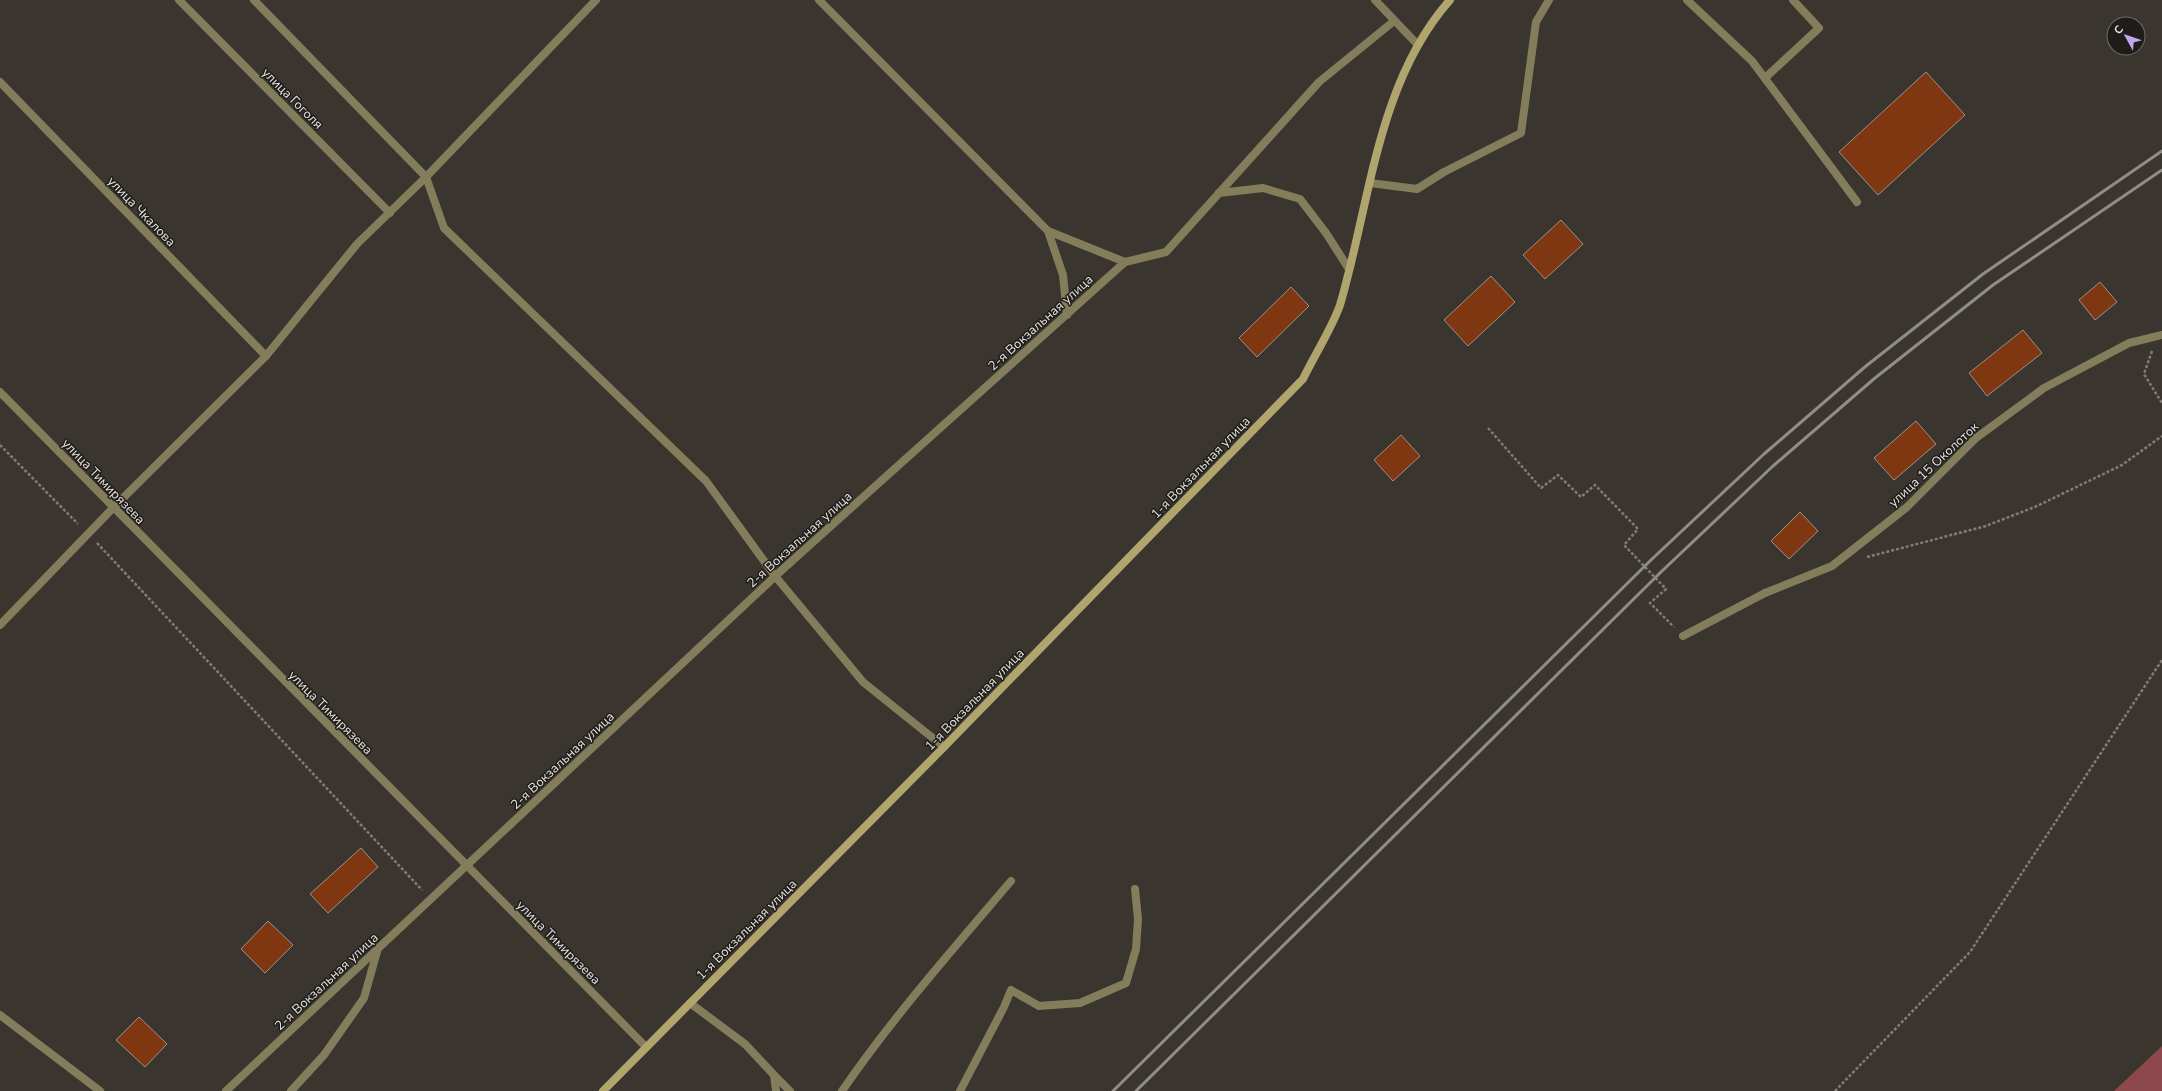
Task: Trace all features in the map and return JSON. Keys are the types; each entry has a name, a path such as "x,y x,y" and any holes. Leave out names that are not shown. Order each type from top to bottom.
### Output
{"main road":[{"name":"1-я Вокзальная улица","path":"603,1091 944,747 1303,379 1339,307 1386,119 1418,45 1449,1"}],"street":[{"name":"улица Гоголя","path":"179,0 390,213"},
{"path":"254,0 426,177 444,228 706,481 775,576 863,682 944,747"},
{"path":"0,625 113,508 266,356 357,244 426,177 596,0"},
{"path":"819,0 1048,231 1126,262"},
{"path":"1375,0 1418,45"},
{"path":"1370,183 1417,189 1444,172 1521,133 1536,22 1549,0"},
{"path":"1687,0 1752,61 1857,202"},
{"path":"1765,78 1819,28 1793,0"},
{"name":"2-я Вокзальная улица","path":"226,1091 775,576 1126,262 1166,252 1319,82 1394,21"},
{"name":"улица Чкалова","path":"0,82 266,356"},
{"path":"1219,194 1263,188 1300,199 1326,232 1349,269"},
{"path":"1048,231 1063,275 1067,315"},
{"name":"улица 15 Околоток","path":"1682,636 1765,594 1832,566 1907,507 1976,438 2044,388 2129,343 2162,335"},
{"name":"улица Тимирязева","path":"0,392 646,1047"},
{"path":"842,1091 862,1062 924,984 1011,881"},
{"path":"960,1091 1004,1007 1011,990 1039,1006 1046,1006 1080,1003 1126,983 1136,949 1138,919 1135,889"},
{"path":"291,1091 324,1054 364,998 378,948"},
{"path":"690,1003 745,1044 790,1091"},
{"path":"0,1015 100,1091"},
{"path":"774,1075 776,1091"}],"path":[{"path":"2162,335 2149,357 2144,374 2162,403"},
{"path":"1488,428 1542,488 1558,475 1580,497 1595,485 1638,529 1624,545 1666,589 1650,603 1682,636"},
{"path":"1862,558 1986,526 2037,506 2122,465 2162,436"},
{"path":"0,445 136,582 431,899"},
{"path":"1835,1091 1970,952 2162,660"}],"shaded area":[{"path":"2162,1046 2162,1091 2114,1091"}],"building":[{"path":"1926,72 1965,115 1878,195 1839,152"},
{"path":"1561,220 1583,244 1545,279 1523,255"},
{"path":"1491,276 1515,302 1468,346 1444,320"},
{"path":"2100,282 2117,302 2095,320 2079,300"},
{"path":"1291,287 1309,306 1257,357 1239,338"},
{"path":"2023,330 2042,353 1987,396 1969,373"},
{"path":"1916,421 1936,444 1894,480 1874,458"},
{"path":"1401,435 1420,456 1393,481 1374,460"},
{"path":"1800,512 1818,531 1789,559 1771,541"},
{"path":"361,848 378,867 328,913 310,894"},
{"path":"268,921 293,945 265,973 241,949"},
{"path":"139,1017 167,1044 145,1067 116,1040"}],"railway":[{"path":"1113,1091 1652,559 1764,454 1866,366 1983,274 2162,151"},
{"path":"1136,1091 1662,571 1773,466 1875,378 1993,285 2162,170"}]}
